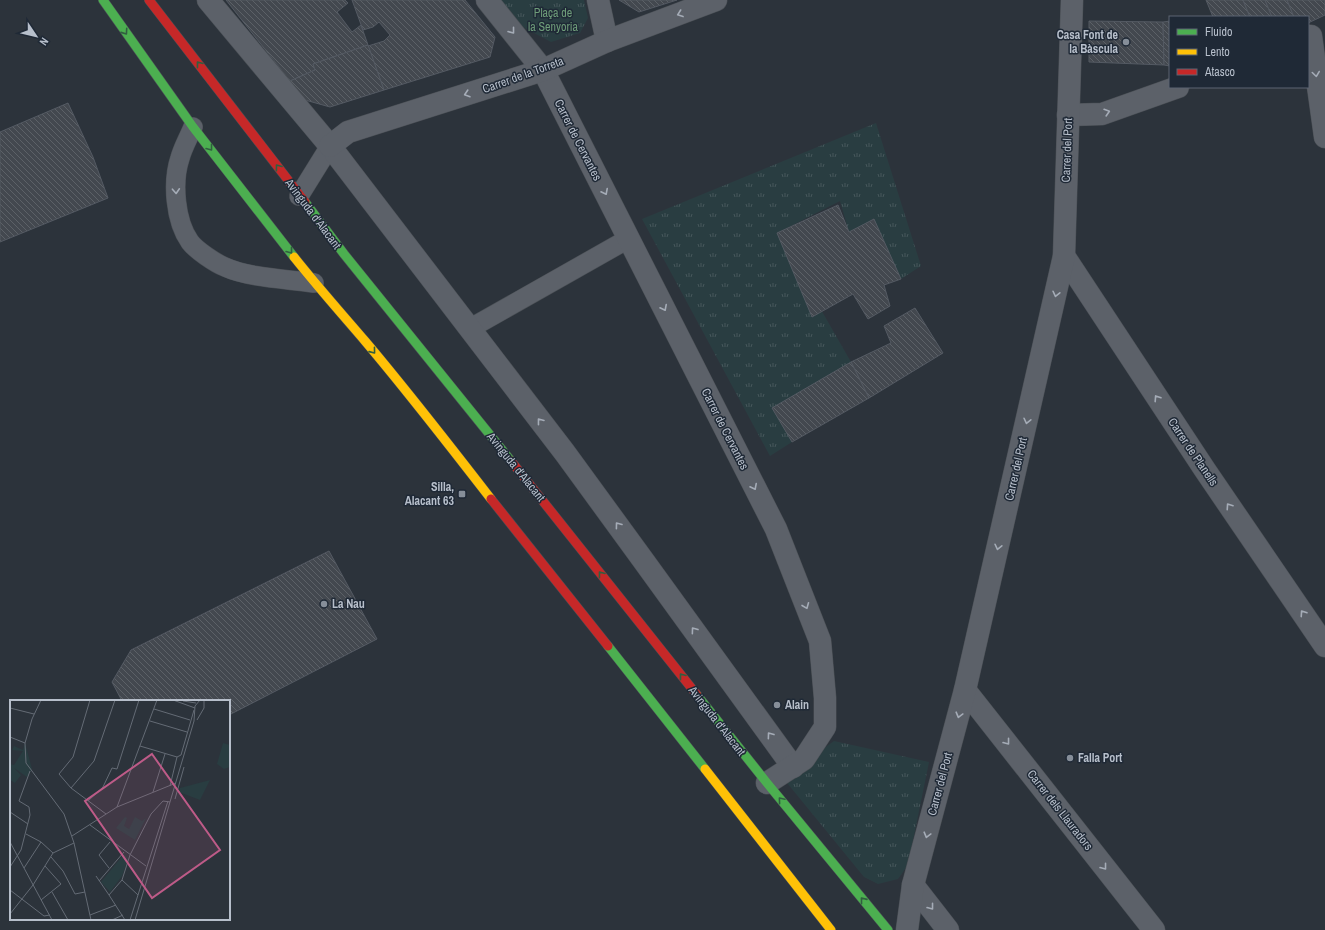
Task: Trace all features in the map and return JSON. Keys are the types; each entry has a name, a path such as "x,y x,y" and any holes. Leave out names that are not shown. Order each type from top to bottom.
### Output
{"main road":[{"path":"103,0 193,127 314,283 401,385 630,673 831,930"},
{"name":"Avinguda d'Alacant","path":"149,0 344,254 767,783 888,930"}],"street":[{"path":"208,0 330,146 565,453 793,767"},
{"path":"487,0 543,70"},
{"path":"598,0 607,41"},
{"name":"Carrer de la Torreta","path":"330,146 348,132 543,70 607,41 716,0"},
{"name":"Carrer del Port","path":"907,930 914,885 966,690 1064,256 1072,0"},
{"path":"1315,34 1325,137"},
{"name":"Carrer de Cervantes","path":"543,70 776,529 820,641 825,698 825,727 804,759 767,783"},
{"path":"1068,115 1102,114 1175,88"},
{"name":"Carrer de Planells","path":"1064,256 1205,470 1325,646"},
{"name":"Carrer dels Llauradors","path":"966,690 1154,930"},
{"path":"914,885 948,930"}],"lane":[{"path":"193,127 180,158 175,189 181,227 191,243 225,267 247,274 314,283"},
{"path":"299,196 330,146"},
{"path":"469,329 628,239"}],"green space":[{"name":"Plaça de la Senyoria","path":"499,0 584,0 588,18 580,33 551,42 519,25"},
{"path":"876,123 921,266 901,279 874,219 849,232 840,201 777,233 851,362 773,408 792,442 770,456 642,219"},
{"path":"834,741 929,762 908,865 898,879 878,884 864,877 783,778"}],"building":[{"path":"226,0 345,0 348,3 337,12 352,32 361,25 368,45 313,64 315,70 290,81"},
{"path":"352,0 465,0 495,37 490,57 384,90 368,46 384,41 390,35 379,22 373,27 363,30"},
{"path":"619,0 677,0 639,12"},
{"path":"1206,0 1243,0 1250,16 1213,16"},
{"path":"1243,0 1265,0 1272,16 1250,16"},
{"path":"1265,0 1287,0 1294,16 1272,16"},
{"path":"1287,0 1325,0 1325,15 1309,23 1309,16 1294,16"},
{"name":"Casa Font de la Bàscula","path":"1089,21 1163,22 1164,65 1089,62"},
{"path":"1169,21 1169,66 1164,65 1163,22"},
{"path":"368,45 384,90 330,107 305,100 290,81 315,70 313,64"},
{"path":"68,103 93,157 108,198 0,242 0,132"},
{"path":"838,205 849,232 874,219 901,279 884,285 890,306 868,319 853,294 812,317 777,233"},
{"path":"915,308 943,353 869,398 851,362 891,343 884,326"},
{"path":"851,362 869,398 792,442 772,408"},
{"path":"329,551 377,639 230,714 230,700 121,700 112,682 131,650"}],"traffic: fast":[{"path":"103,0 193,127 294,257"},
{"path":"305,202 344,254 511,461"},
{"path":"608,646 705,769"},
{"path":"697,695 888,930"}],"traffic: slow":[{"path":"294,257 397,380 491,499"},
{"path":"705,769 831,930"}],"traffic: jam":[{"path":"149,0 305,202"},
{"path":"511,461 697,695"},
{"path":"491,499 608,646"}],"place":[{"name":"Casa Font de la Bàscula","path":"1126,42"},
{"name":"Silla, Alacant 63","path":"462,494"},
{"name":"La Nau","path":"324,604"},
{"name":"Alain","path":"777,705"},
{"name":"Falla Port","path":"1070,758"}]}
